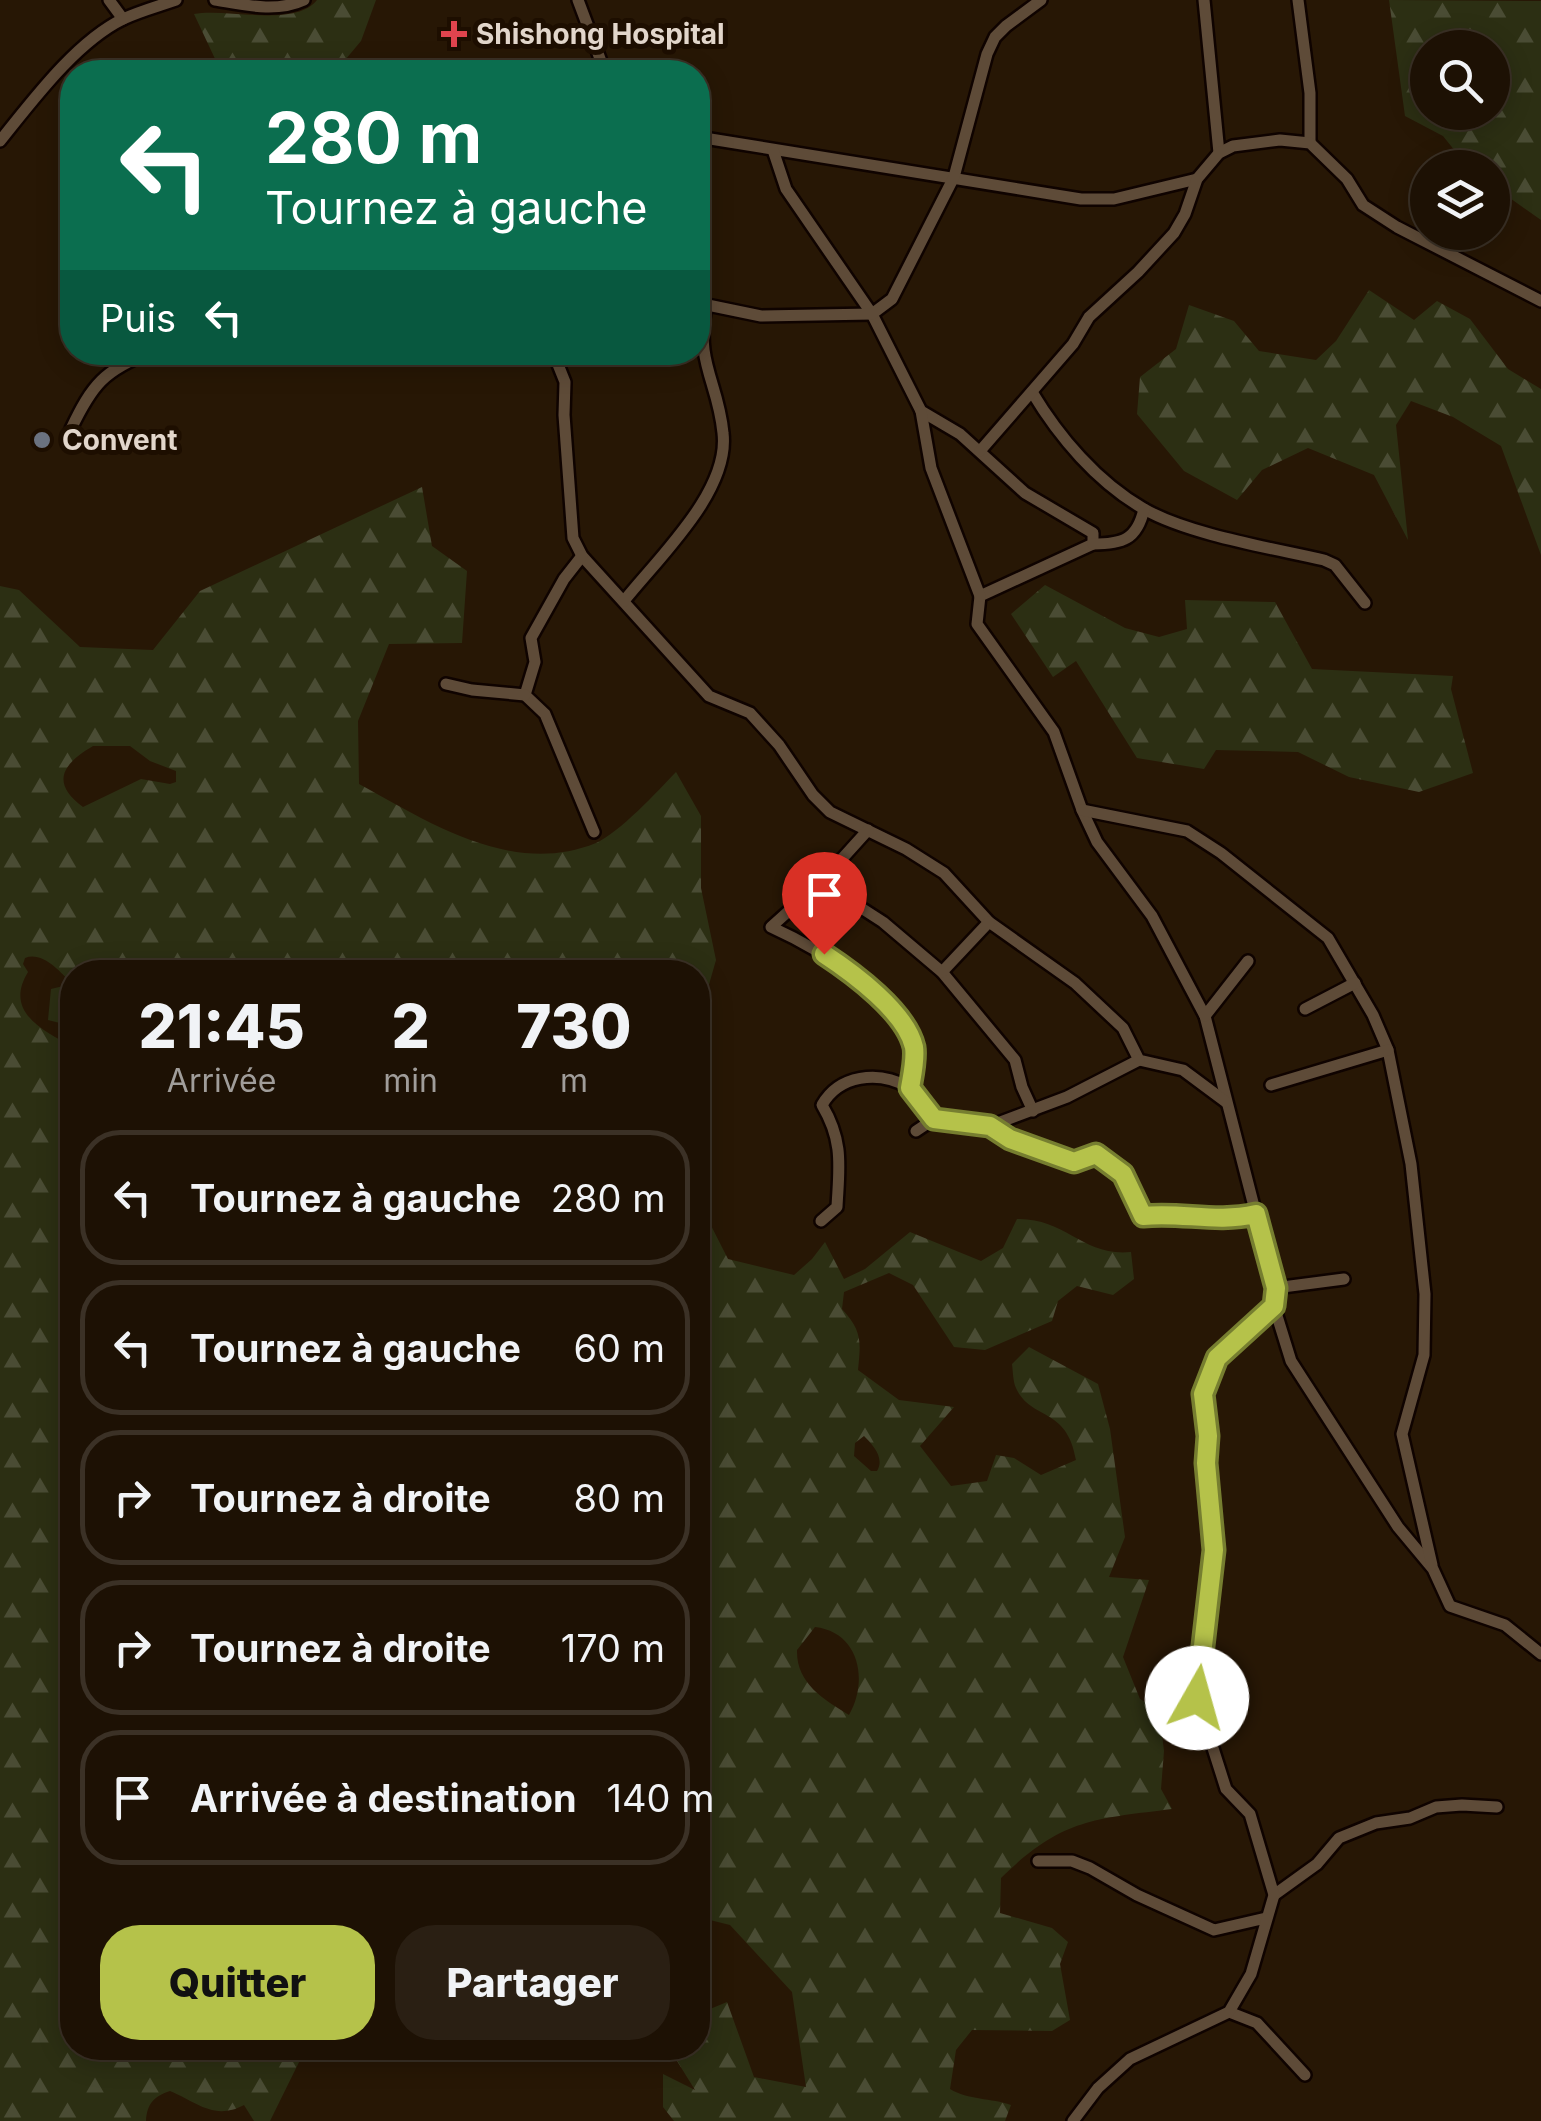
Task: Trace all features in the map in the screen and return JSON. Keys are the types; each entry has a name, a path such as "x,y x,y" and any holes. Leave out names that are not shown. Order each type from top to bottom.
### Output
{"street":[{"path":"109,0 122,19"},
{"path":"72,60 122,19 176,0"},
{"path":"215,0 265,8 304,0"},
{"path":"578,0 600,60"},
{"path":"710,306 761,316 872,314 892,299 954,177 995,37 1041,0"},
{"path":"1204,0 1218,153"},
{"path":"1298,0 1310,93 1310,144"},
{"path":"0,140 60,70"},
{"path":"710,139 1080,199 1114,199 1197,179"},
{"path":"980,451 1072,344 1090,317 1174,233 1197,179 1218,153 1252,142 1294,140 1310,144 1347,179 1363,205 1541,301"},
{"path":"774,150 786,188 872,314 921,411 931,468 980,596 977,624 1054,732 1097,842 1152,916 1204,1016 1276,1288 1274,1306 1291,1362 1398,1527 1433,1568"},
{"path":"72,429 96,383 123,365"},
{"path":"559,365 566,382 564,415 574,538 582,556 709,696 750,713 779,744 813,795 830,812 944,873 988,922 1074,983 1123,1028 1139,1060"},
{"path":"624,601 706,498 718,475 724,433 705,365"},
{"path":"1032,392 1056,431 1095,471 1144,509 1197,529 1324,560 1335,565 1365,603"},
{"path":"921,411 980,451 1025,493 1092,533 1093,544"},
{"path":"980,596 1093,544 1127,539 1140,527 1144,509"},
{"path":"525,695 534,662 531,638 564,578 582,556"},
{"path":"446,684 525,695 545,714 594,832"},
{"path":"1082,810 1187,832 1221,852 1328,938 1374,1015 1388,1050 1411,1164 1425,1294 1424,1354 1402,1434 1433,1568 1450,1606 1506,1625 1541,1654"},
{"path":"868,830 821,882 771,927 836,962 888,1006 914,1050 910,1088"},
{"path":"821,882 882,922 942,972 1015,1060 1033,1110"},
{"path":"942,972 988,922"},
{"path":"1204,1016 1248,961"},
{"path":"1304,1008 1356,983"},
{"path":"1272,1084 1388,1050"},
{"path":"990,1126 1083,1090 1139,1060 1183,1070 1226,1102"},
{"path":"821,1221 837,1207 842,1159 832,1121 822,1105 827,1097 843,1083 868,1076 910,1088 934,1119"},
{"path":"916,1131 934,1119 990,1126 1010,1139 1074,1162 1096,1154 1123,1174 1143,1216 1164,1214 1200,1220 1256,1214"},
{"path":"1276,1288 1344,1279"},
{"path":"1274,1306 1217,1358 1203,1394 1214,1550 1197,1698 1226,1789 1250,1814 1274,1895"},
{"path":"1073,2121 1098,2088 1130,2059 1229,2012 1250,1974 1274,1895 1317,1864 1339,1838 1376,1822 1410,1818 1436,1807 1462,1804 1497,1808"},
{"path":"1038,1861 1072,1861 1090,1868 1137,1895 1214,1930 1266,1918"},
{"path":"1229,2012 1258,2023 1305,2075"}],"green space":[{"path":"317,0 376,0 361,41 345,60 216,60 194,14 277,15 307,8"},
{"path":"1389,0 1541,1 1541,220 1510,198 1510,150 1454,150 1443,136 1432,130 1510,130 1510,30 1410,30 1410,119 1405,116"},
{"path":"1369,290 1414,320 1437,301 1470,319 1508,369 1541,389 1541,555 1501,446 1453,417 1411,401 1396,425 1408,540 1374,475 1308,448 1262,470 1237,500 1184,471 1137,414 1140,377 1176,349 1189,305 1234,321 1259,351 1316,360 1336,341"},
{"path":"422,487 432,546 467,571 462,643 389,644 358,721 359,784 473,841 534,854 565,852 605,838 676,772 701,816 701,888 716,960 710,981 710,960 60,960 60,972 38,957 25,958 23,964 28,972 21,991 23,1007 33,1022 60,1039 60,2060 300,2060 270,2121 254,2121 244,2105 215,2111 170,2091 152,2102 146,2121 0,2121 0,586 19,590 80,647 153,650 200,591","holes":["93,746 130,746 150,761 176,771 176,782 141,779 83,807 66,789 64,774 68,766"]},
{"path":"1045,585 1125,628 1159,637 1187,629 1185,600 1275,602 1312,669 1453,676 1451,689 1473,773 1419,792 1349,777 1298,752 1216,750 1204,769 1137,758 1076,661 1053,677 1011,614"},
{"path":"60,987 60,1023 48,1020 51,989"},
{"path":"1017,1219 1049,1224 1100,1249 1131,1252 1134,1279 1113,1295 1077,1286 1058,1301 1052,1321 985,1350 954,1347 913,1285 889,1273 844,1292 842,1309 859,1337 858,1370 899,1400 954,1407 920,1446 951,1486 987,1481 996,1455 1014,1458 1041,1475 1076,1460 1065,1431 1030,1406 1016,1388 1012,1364 1029,1347 1098,1384 1110,1429 1125,1537 1109,1577 1149,1580 1123,1657 1140,1699 1159,1710 1164,1751 1161,1789 1172,1809 1079,1825 1042,1844 1001,1878 1000,1913 1052,1928 1068,1942 1060,1964 1070,2020 1052,2031 972,2030 956,2050 950,2089 1011,2105 1005,2121 674,2121 663,2107 663,2074 695,2090 676,2060 710,2060 710,2009 727,2002 754,2077 806,2087 792,1992 730,1925 710,1920 710,1224 728,1259 794,1275 825,1242 844,1279 865,1269 910,1232 981,1261 1003,1248","holes":["864,1436 879,1457 877,1471 871,1471 854,1456 855,1443","815,1627 830,1631 850,1648 859,1673 849,1715 806,1681 798,1662 797,1650"]}],"place":[{"name":"Shishong Hospital","path":"454,34"},
{"name":"Convent","path":"42,440"}],"route":[{"path":"824,954 888,1006 908,1034 914,1050 910,1088 934,1119 990,1126 1010,1139 1074,1162 1096,1154 1123,1174 1143,1216 1164,1214 1200,1220 1256,1214 1276,1288 1274,1306 1217,1358 1203,1394 1214,1550 1197,1698"}]}
